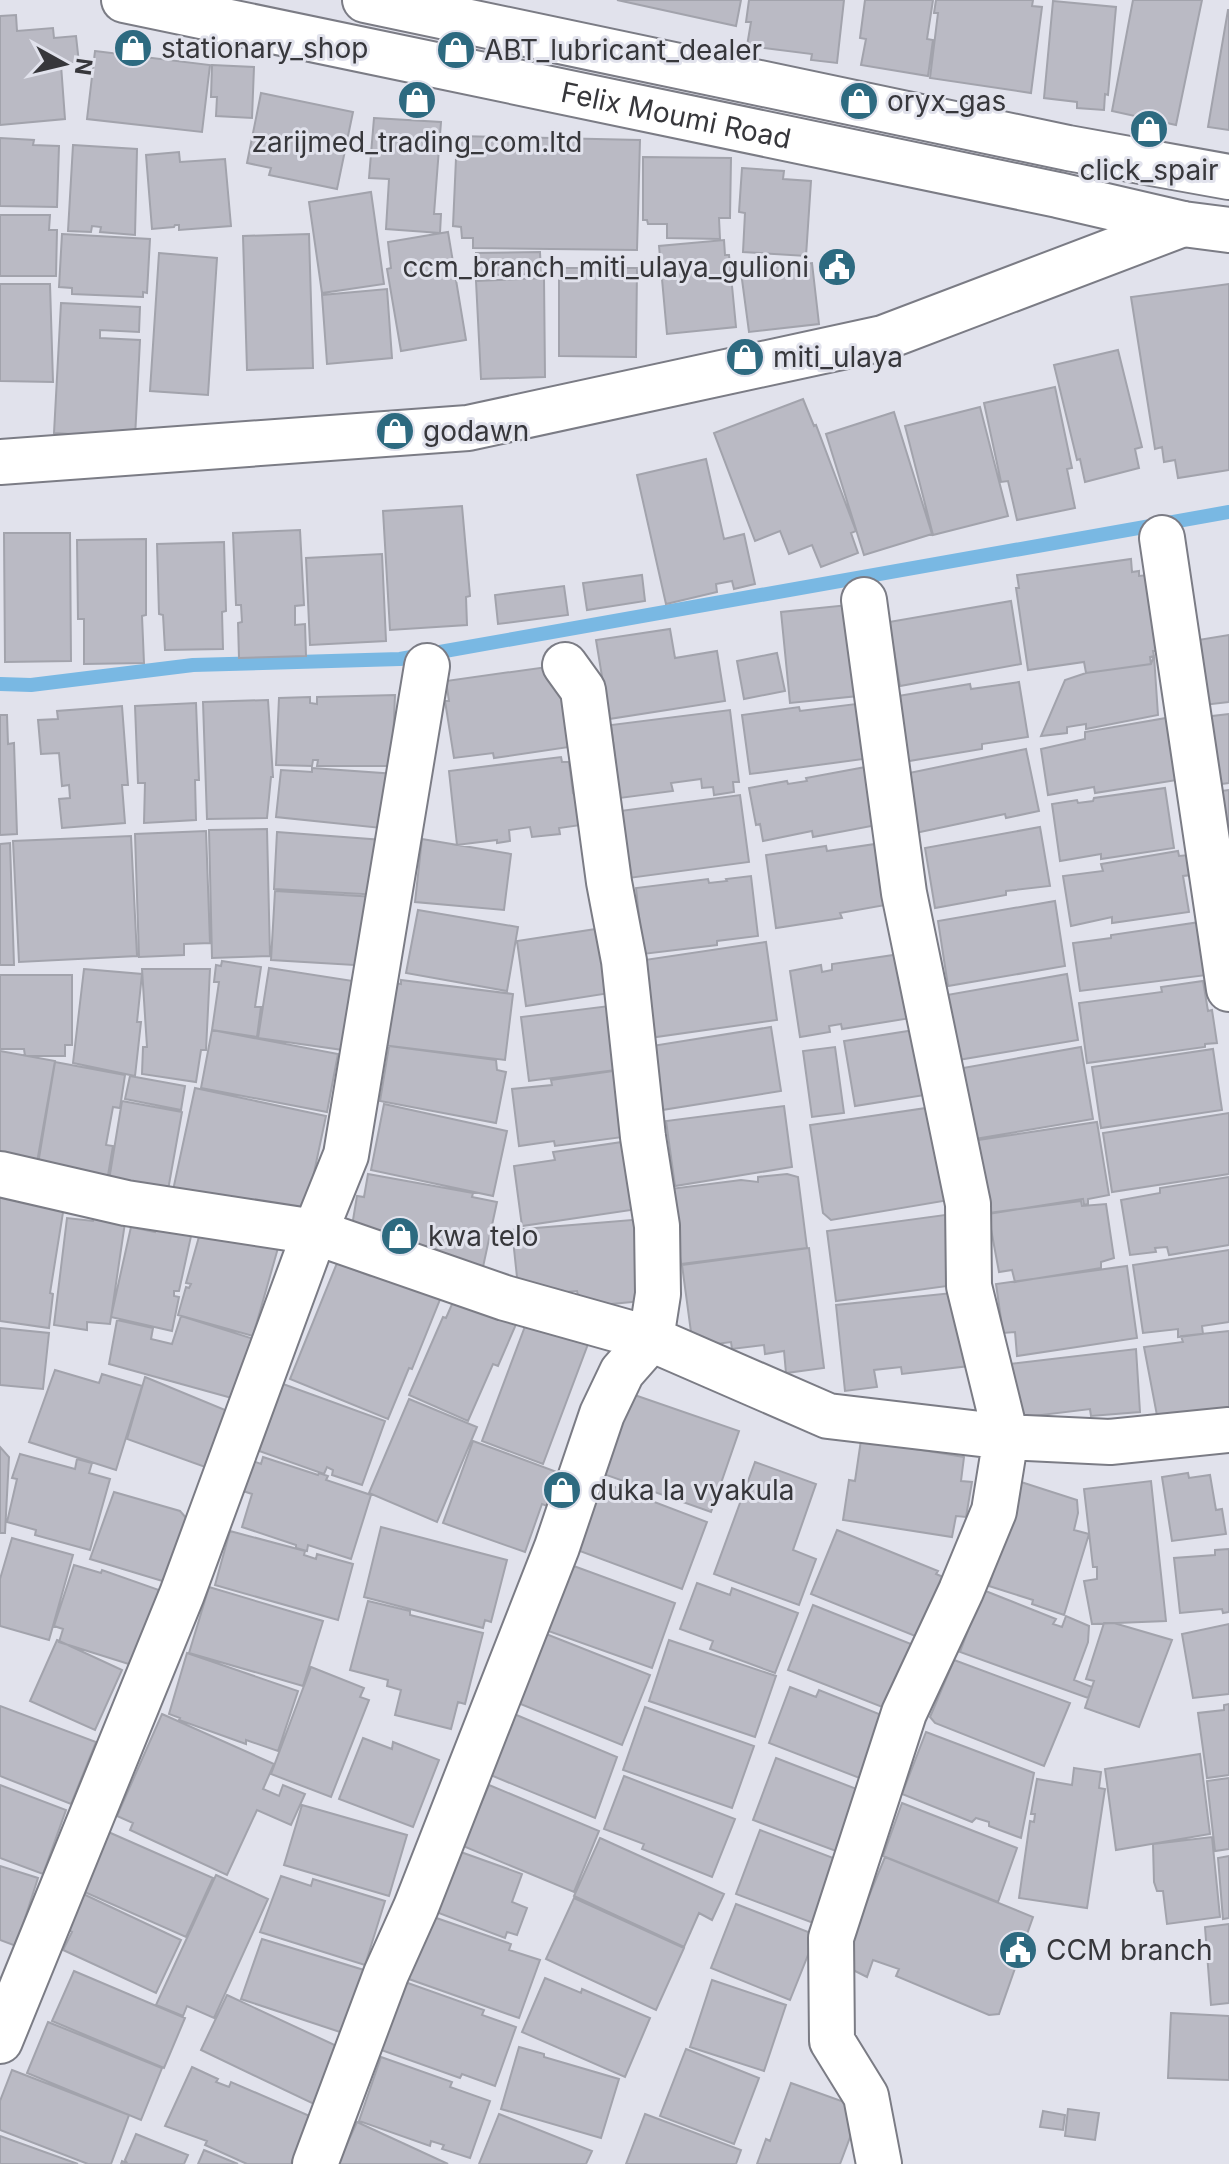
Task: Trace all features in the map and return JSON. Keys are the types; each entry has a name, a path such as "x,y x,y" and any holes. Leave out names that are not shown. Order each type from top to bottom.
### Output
{"street":[{"name":"Felix Moumi Road","path":"124,0 982,178 1183,224 1229,230"},
{"name":"Felix Moumi Road","path":"365,0 1210,174"},
{"path":"0,462 468,428 883,338 1183,224 1210,174"},
{"path":"1162,538 1229,989"},
{"path":"864,600 904,893 968,1204 969,1286 1006,1437 994,1511 961,1591 904,1713 831,1938 832,2041 866,2096 879,2164"},
{"path":"315,2164 386,1974 421,1894 557,1547 602,1414 622,1372 651,1339 658,1294 657,1226 643,1137 624,961 609,882 583,690 565,665"},
{"path":"0,2041 182,1594 346,1155 427,666"},
{"path":"0,1174 126,1203 315,1232 505,1298 651,1339 828,1416 1006,1437 1110,1442 1229,1430"}],"building":[{"path":"617,0 741,0 736,26"},
{"path":"749,0 844,0 837,63 811,60 812,54 747,46 751,22 746,22"},
{"path":"865,0 933,0 927,39 933,40 928,76 861,65 866,39 860,38"},
{"path":"936,0 1033,0 1032,6 1042,7 1031,93 930,78 938,13 934,13"},
{"path":"1133,0 1202,0 1176,125 1112,111"},
{"path":"1053,1 1116,7 1104,110 1077,108 1077,102 1044,98"},
{"path":"1229,10 1229,130 1208,127"},
{"path":"16,15 17,31 53,28 54,38 76,36 79,63 61,65 65,119 0,125 0,16"},
{"path":"95,51 210,65 202,132 87,119"},
{"path":"212,65 254,67 252,118 216,116 217,97 211,97"},
{"path":"261,93 353,112 337,189 269,175 271,168 247,163"},
{"path":"374,118 441,122 434,214 441,214 440,233 386,229 389,179 369,178"},
{"path":"457,136 640,140 637,250 473,248 473,238 462,238 461,227 453,226"},
{"path":"0,138 34,140 33,145 59,146 57,207 0,206"},
{"path":"73,145 137,149 135,235 100,232 101,227 92,226 91,232 68,231"},
{"path":"179,152 180,162 225,159 231,226 179,230 179,225 175,225 152,229 146,155"},
{"path":"643,157 731,158 730,218 719,218 720,239 667,238 667,224 648,224 647,220 643,220"},
{"path":"742,168 784,171 783,179 811,181 806,256 743,252 745,213 739,212"},
{"path":"371,192 384,284 322,293 309,202"},
{"path":"0,215 50,215 49,230 57,230 56,276 0,276"},
{"path":"448,232 466,340 401,351 387,269 391,268 388,242"},
{"path":"62,234 150,239 147,293 143,292 143,297 72,294 72,288 59,287"},
{"path":"309,234 313,368 247,370 243,236"},
{"path":"724,240 725,255 729,255 736,327 667,334 659,246"},
{"path":"540,252 541,274 476,275 476,253"},
{"path":"159,253 217,258 208,395 150,391"},
{"path":"812,263 819,324 749,332 741,272"},
{"path":"559,268 637,268 636,357 559,356"},
{"path":"544,278 545,377 481,379 476,281"},
{"path":"0,284 50,284 53,382 0,381"},
{"path":"1229,284 1229,470 1178,478 1175,460 1164,462 1162,447 1155,449 1131,297"},
{"path":"387,289 392,358 327,364 322,295"},
{"path":"61,303 140,307 139,332 100,330 100,338 140,340 135,438 54,433"},
{"path":"1118,350 1142,447 1135,449 1139,468 1085,482 1054,365"},
{"path":"1055,387 1072,468 1067,469 1075,508 1017,520 1008,481 1001,482 984,403"},
{"path":"803,399 856,531 851,533 858,553 821,567 812,545 789,554 780,531 755,541 714,433"},
{"path":"980,407 1008,516 933,535 905,426"},
{"path":"894,412 932,534 864,555 826,434"},
{"path":"706,459 724,539 744,534 755,584 734,589 732,581 716,584 717,592 666,604 637,475"},
{"path":"462,506 470,596 466,597 467,625 390,630 383,511"},
{"path":"300,530 304,605 295,606 295,625 305,624 306,656 239,658 238,623 242,622 241,605 236,605 233,533"},
{"path":"4,533 70,533 71,661 5,662"},
{"path":"146,539 146,615 142,616 144,663 84,664 84,619 78,619 77,540"},
{"path":"224,542 226,611 222,612 223,649 165,650 163,615 159,614 157,544"},
{"path":"382,554 386,641 310,645 306,558"},
{"path":"1131,559 1132,572 1139,571 1139,576 1148,575 1158,651 1153,651 1151,664 1086,673 1084,662 1028,670 1016,588 1019,588 1017,575"},
{"path":"642,575 645,601 587,610 583,583"},
{"path":"564,586 568,615 498,624 495,595"},
{"path":"1011,601 1021,664 900,686 889,622"},
{"path":"848,605 858,696 790,703 781,612"},
{"path":"670,629 675,658 717,651 725,701 609,719 596,640"},
{"path":"1229,635 1229,702 1195,706 1186,642"},
{"path":"777,653 785,691 744,699 737,661"},
{"path":"1154,656 1158,715 1086,729 1086,724 1067,727 1067,733 1041,736 1065,680 1086,673 1151,664"},
{"path":"554,666 569,747 494,758 493,753 454,758 445,701 449,701 446,681"},
{"path":"1019,682 1028,737 982,744 982,749 903,762 892,697 970,684 971,689"},
{"path":"395,695 392,766 317,766 318,760 313,760 312,766 276,765 279,698 310,697 310,703 317,704 317,697"},
{"path":"268,700 273,777 267,818 207,819 203,702"},
{"path":"196,703 199,780 195,780 196,820 144,823 145,783 138,783 135,706"},
{"path":"864,703 871,758 750,774 742,715"},
{"path":"122,706 128,785 122,785 125,823 62,828 59,799 70,798 69,785 62,786 59,753 41,754 38,720 58,719 57,711"},
{"path":"730,710 739,782 733,782 734,792 714,795 713,787 702,788 701,779 671,783 673,791 620,798 611,725"},
{"path":"1229,714 1229,783 1206,786 1204,717"},
{"path":"0,715 7,715 8,744 14,743 17,834 0,835"},
{"path":"1166,718 1177,780 1095,793 1094,787 1048,795 1041,749 1085,739 1085,732"},
{"path":"1026,749 1039,811 1006,818 1005,814 906,835 909,773"},
{"path":"561,757 562,762 569,762 581,825 559,828 560,834 532,837 530,827 509,830 510,841 457,845 449,771"},
{"path":"871,766 882,824 813,837 812,831 763,841 760,824 756,825 749,788 807,781 806,778"},
{"path":"312,768 396,774 391,829 276,817 281,770 312,772"},
{"path":"1165,788 1174,848 1101,859 1101,854 1060,861 1052,804 1093,801 1094,798"},
{"path":"1229,790 1229,861 1221,791"},
{"path":"740,795 749,862 629,878 620,811"},
{"path":"1040,827 1050,886 1006,891 1006,895 935,908 925,848"},
{"path":"267,829 270,956 212,958 209,830"},
{"path":"206,831 210,943 184,944 184,955 139,957 135,834"},
{"path":"277,832 383,840 380,895 274,889"},
{"path":"131,836 137,956 19,962 13,841"},
{"path":"422,839 511,854 504,910 415,902"},
{"path":"10,843 14,965 0,965 0,844"},
{"path":"882,843 891,904 840,913 842,918 776,928 766,855 826,846 827,851"},
{"path":"1178,851 1179,856 1189,855 1192,875 1183,876 1189,912 1112,923 1112,917 1071,926 1063,876 1103,871 1101,864"},
{"path":"751,876 758,936 717,941 717,945 643,954 636,888 708,879 709,883"},
{"path":"275,891 376,897 371,966 271,960"},
{"path":"1055,901 1065,966 948,986 938,921"},
{"path":"418,910 518,927 507,991 406,973"},
{"path":"1200,922 1207,975 1080,991 1073,943"},
{"path":"609,927 610,993 526,1006 517,941"},
{"path":"766,942 777,1020 649,1038 638,961"},
{"path":"907,953 917,1017 842,1029 841,1024 829,1026 830,1032 800,1037 790,971 821,965 822,972 832,970 832,964"},
{"path":"222,961 261,967 255,1007 261,1007 257,1037 212,1030 219,982 214,982 216,965 221,966"},
{"path":"269,968 353,981 343,1050 258,1038"},
{"path":"84,969 142,974 135,1076 73,1063"},
{"path":"142,969 210,969 206,1050 201,1050 196,1082 142,1074 143,1047 147,1047"},
{"path":"1067,974 1078,1040 958,1060 947,995"},
{"path":"0,975 72,975 72,1045 65,1045 65,1056 25,1056 24,1049 0,1049"},
{"path":"401,980 513,994 505,1060 382,1045 394,983 401,984"},
{"path":"1203,981 1217,1043 1087,1063 1079,1003 1162,992 1161,987"},
{"path":"609,1006 616,1070 529,1081 521,1017"},
{"path":"771,1027 781,1091 662,1110 652,1046"},
{"path":"921,1029 931,1094 855,1106 844,1041"},
{"path":"212,1030 338,1054 327,1112 201,1088"},
{"path":"389,1046 496,1060 497,1070 506,1072 496,1123 380,1101"},
{"path":"835,1047 844,1113 812,1117 803,1051"},
{"path":"1081,1047 1093,1119 975,1139 963,1068"},
{"path":"1213,1049 1222,1110 1101,1128 1092,1067"},
{"path":"0,1051 55,1061 36,1168 0,1162"},
{"path":"55,1062 125,1075 120,1108 113,1107 106,1145 113,1146 107,1181 37,1170"},
{"path":"613,1071 614,1075 622,1074 623,1137 555,1146 554,1141 519,1146 512,1089 552,1085 551,1080"},
{"path":"130,1076 185,1086 181,1110 125,1099"},
{"path":"195,1088 326,1116 304,1220 172,1195"},
{"path":"122,1101 182,1112 168,1190 109,1180"},
{"path":"384,1104 507,1131 493,1196 371,1170"},
{"path":"784,1106 792,1167 675,1186 666,1121"},
{"path":"933,1107 949,1200 831,1220 823,1213 810,1125"},
{"path":"1229,1113 1229,1174 1112,1192 1103,1133"},
{"path":"1097,1122 1109,1195 1088,1199 1088,1204 1084,1205 1083,1199 981,1215 972,1141"},
{"path":"629,1141 638,1209 522,1226 514,1166 555,1160 553,1152"},
{"path":"368,1174 473,1193 472,1197 497,1202 483,1267 351,1232 357,1196 364,1197"},
{"path":"787,1174 798,1177 807,1248 681,1264 670,1189 741,1180 758,1182 758,1177"},
{"path":"1229,1177 1229,1245 1169,1255 1167,1247 1155,1248 1156,1252 1130,1255 1121,1200 1160,1193 1160,1188"},
{"path":"0,1185 65,1200 50,1293 53,1294 49,1328 0,1321"},
{"path":"1081,1201 1082,1206 1106,1204 1114,1258 1101,1262 1101,1268 1015,1282 1012,1270 999,1272 988,1213"},
{"path":"94,1213 126,1216 110,1324 87,1322 87,1330 54,1325 67,1218 93,1221"},
{"path":"952,1214 962,1284 836,1301 827,1231"},
{"path":"159,1219 193,1227 179,1291 174,1291 174,1296 179,1297 172,1331 111,1317 131,1227 155,1232"},
{"path":"644,1219 652,1300 581,1307 577,1291 519,1296 512,1230"},
{"path":"202,1226 278,1248 253,1336 178,1315 186,1287 189,1288 191,1284 186,1283"},
{"path":"809,1248 824,1368 786,1373 784,1351 765,1354 764,1345 732,1349 731,1342 693,1347 682,1265"},
{"path":"1229,1250 1229,1322 1202,1326 1203,1334 1178,1337 1178,1329 1143,1333 1133,1265"},
{"path":"337,1263 370,1276 374,1267 443,1292 388,1419 290,1379"},
{"path":"1127,1266 1137,1338 1017,1356 1015,1332 1003,1333 996,1284"},
{"path":"962,1292 969,1366 902,1374 901,1367 874,1370 877,1387 845,1391 836,1305"},
{"path":"456,1295 517,1322 498,1366 493,1364 468,1421 409,1395 443,1317 446,1318"},
{"path":"181,1316 260,1341 239,1400 109,1364 117,1320 153,1328 151,1339 172,1344"},
{"path":"527,1321 588,1344 543,1464 482,1441"},
{"path":"0,1328 49,1333 43,1389 0,1385"},
{"path":"1229,1331 1229,1418 1159,1426 1144,1347 1183,1342 1181,1336"},
{"path":"1136,1349 1140,1412 1091,1416 1090,1409 1017,1418 1009,1364"},
{"path":"55,1370 99,1383 102,1374 142,1386 116,1470 29,1442"},
{"path":"145,1377 230,1412 208,1468 127,1439"},
{"path":"283,1384 385,1421 362,1485 332,1475 333,1470 327,1467 324,1474 259,1451"},
{"path":"623,1391 739,1431 711,1512 595,1471"},
{"path":"409,1399 477,1427 437,1522 369,1493"},
{"path":"861,1440 964,1457 961,1481 972,1482 966,1517 956,1516 952,1537 843,1520 849,1480 855,1481"},
{"path":"473,1441 565,1475 553,1508 542,1504 525,1552 443,1523"},
{"path":"0,1447 9,1457 5,1533 0,1533"},
{"path":"20,1454 75,1469 77,1459 92,1463 89,1473 110,1479 90,1550 35,1535 36,1530 7,1522 17,1479 12,1478"},
{"path":"263,1457 328,1476 326,1480 371,1495 351,1559 308,1545 307,1551 296,1548 296,1545 242,1527 252,1494 240,1490 250,1460 261,1464"},
{"path":"755,1462 816,1484 793,1550 816,1559 799,1605 714,1574"},
{"path":"1188,1473 1189,1478 1210,1475 1216,1510 1222,1509 1226,1534 1172,1541 1162,1477"},
{"path":"594,1479 707,1522 682,1589 569,1547"},
{"path":"1151,1481 1166,1621 1092,1624 1084,1581 1097,1579 1097,1567 1093,1567 1084,1489"},
{"path":"1021,1482 1077,1500 1074,1530 1089,1534 1064,1615 1032,1604 1033,1600 989,1586"},
{"path":"114,1492 180,1511 188,1520 169,1583 90,1559"},
{"path":"381,1527 507,1560 491,1622 485,1620 483,1628 364,1597"},
{"path":"837,1530 938,1571 936,1574 955,1582 930,1642 811,1594"},
{"path":"230,1531 305,1551 304,1555 316,1559 317,1554 353,1564 338,1620 215,1585"},
{"path":"12,1538 73,1555 49,1640 0,1626 0,1579"},
{"path":"1229,1549 1229,1612 1223,1613 1222,1609 1180,1613 1174,1558 1215,1555 1215,1550"},
{"path":"560,1561 675,1603 652,1668 537,1627"},
{"path":"74,1565 101,1573 102,1570 159,1590 135,1666 59,1642 63,1629 54,1626"},
{"path":"697,1583 730,1595 732,1588 798,1613 775,1673 710,1649 713,1641 680,1629"},
{"path":"209,1587 323,1621 303,1686 189,1653"},
{"path":"983,1590 1056,1619 1053,1624 1062,1627 1066,1616 1089,1626 1088,1642 1074,1680 1092,1687 1088,1698 960,1652"},
{"path":"368,1601 483,1633 465,1704 458,1702 451,1729 395,1715 401,1690 387,1686 388,1680 350,1670"},
{"path":"813,1605 921,1648 895,1712 788,1670"},
{"path":"1104,1623 1114,1623 1172,1640 1139,1727 1085,1708 1094,1681 1086,1679"},
{"path":"1229,1624 1229,1694 1193,1698 1182,1634"},
{"path":"541,1632 650,1675 622,1745 513,1701"},
{"path":"57,1640 122,1670 95,1730 30,1701"},
{"path":"669,1640 776,1676 755,1737 649,1701"},
{"path":"187,1653 298,1691 278,1751 246,1740 246,1744 169,1714"},
{"path":"954,1660 1070,1703 1044,1766 935,1723 930,1717"},
{"path":"311,1667 364,1688 360,1697 369,1700 331,1797 271,1774"},
{"path":"790,1687 816,1697 819,1690 894,1720 870,1782 769,1743"},
{"path":"1229,1704 1229,1775 1207,1778 1198,1713 1224,1710 1224,1705"},
{"path":"0,1706 96,1742 71,1804 0,1776"},
{"path":"645,1707 754,1746 732,1808 623,1770"},
{"path":"162,1714 274,1764 263,1789 279,1796 283,1785 305,1794 291,1825 257,1810 227,1875 130,1830 133,1823 117,1816"},
{"path":"514,1714 617,1757 595,1818 488,1774"},
{"path":"926,1732 1034,1773 1021,1838 989,1826 989,1822 976,1818 972,1822 902,1794"},
{"path":"363,1738 392,1749 393,1742 439,1760 413,1827 339,1799"},
{"path":"1200,1754 1210,1834 1116,1850 1105,1769"},
{"path":"776,1758 867,1793 844,1854 753,1820"},
{"path":"1074,1768 1101,1772 1099,1788 1105,1789 1087,1908 1019,1898 1030,1821 1034,1822 1035,1814 1031,1814 1037,1779 1072,1785"},
{"path":"624,1776 735,1819 712,1877 642,1849 644,1844 604,1829"},
{"path":"1229,1778 1229,1849 1215,1851 1207,1781"},
{"path":"0,1785 66,1810 43,1874 0,1858"},
{"path":"489,1785 599,1831 574,1892 463,1846"},
{"path":"902,1803 1017,1848 998,1902 883,1856"},
{"path":"302,1805 407,1835 389,1896 284,1865"},
{"path":"97,1827 213,1878 186,1937 71,1886"},
{"path":"760,1830 841,1861 816,1924 736,1894"},
{"path":"1212,1837 1220,1917 1167,1924 1163,1891 1157,1891 1154,1882 1153,1844"},
{"path":"600,1838 724,1894 712,1920 699,1913 684,1947 574,1896"},
{"path":"458,1851 522,1874 512,1902 527,1908 517,1935 507,1932 505,1938 436,1912"},
{"path":"1229,1856 1229,1918 1223,1919 1218,1858"},
{"path":"885,1857 1033,1917 999,2014 989,2015 896,1976 899,1969 873,1960 867,1977 841,1964"},
{"path":"0,1866 38,1878 16,1946 0,1940"},
{"path":"216,1875 268,1899 214,2018 187,2006 183,2016 156,2005"},
{"path":"281,1876 311,1886 313,1879 385,1901 365,1965 260,1932"},
{"path":"79,1892 181,1940 156,1993 63,1950 72,1932 63,1927"},
{"path":"574,1898 684,1948 656,2010 546,1959"},
{"path":"736,1904 816,1935 790,2000 711,1968"},
{"path":"422,1913 511,1944 509,1950 540,1960 519,2018 406,1978"},
{"path":"1229,1924 1229,2003 1211,2005 1205,1927"},
{"path":"262,1939 364,1970 343,2033 241,1999"},
{"path":"74,1971 185,2018 164,2068 52,2021"},
{"path":"545,1978 581,1993 582,1989 650,2018 625,2077 522,2032"},
{"path":"712,1980 786,2005 764,2071 690,2047"},
{"path":"405,1982 484,2010 482,2015 516,2027 495,2086 462,2074 460,2078 381,2050"},
{"path":"227,1995 341,2048 314,2104 201,2050"},
{"path":"1171,2013 1229,2016 1229,2080 1168,2078"},
{"path":"48,2022 162,2068 141,2120 27,2073"},
{"path":"519,2047 619,2079 601,2138 501,2109"},
{"path":"686,2049 759,2078 734,2144 660,2116"},
{"path":"381,2057 452,2082 450,2087 490,2101 470,2158 442,2149 444,2145 431,2141 430,2146 359,2121"},
{"path":"192,2067 218,2079 216,2082 229,2087 231,2082 312,2117 291,2164 247,2164 205,2145 207,2141 165,2126"},
{"path":"12,2070 129,2115 111,2164 88,2164 0,2130 0,2101"},
{"path":"791,2083 861,2108 840,2164 757,2164 766,2139 770,2141"},
{"path":"1068,2109 1099,2113 1095,2140 1065,2136"},
{"path":"1043,2111 1065,2115 1063,2130 1040,2127"},
{"path":"499,2114 592,2151 586,2164 479,2164"},
{"path":"645,2114 741,2150 736,2164 626,2164"},
{"path":"357,2122 448,2164 338,2164"},
{"path":"136,2134 188,2155 184,2164 121,2164 122,2161 127,2163 125,2160"},
{"path":"0,2136 78,2164 0,2164"},
{"path":"204,2150 238,2164 198,2164"}],"waterway":[{"path":"0,684 31,685 193,665 400,659 1229,512"}],"place":[{"name":"stationary_shop","path":"133,48"},
{"name":"ABT_lubricant_dealer","path":"456,50"},
{"name":"zarijmed_trading_com.ltd","path":"417,100"},
{"name":"oryx_gas","path":"859,101"},
{"name":"click_spair","path":"1149,129"},
{"name":"ccm_branch_miti_ulaya_gulioni","path":"837,267"},
{"name":"miti_ulaya","path":"745,357"},
{"name":"godawn","path":"395,431"},
{"name":"kwa telo","path":"400,1236"},
{"name":"duka la vyakula","path":"562,1490"},
{"name":"CCM branch","path":"1018,1950"}]}
